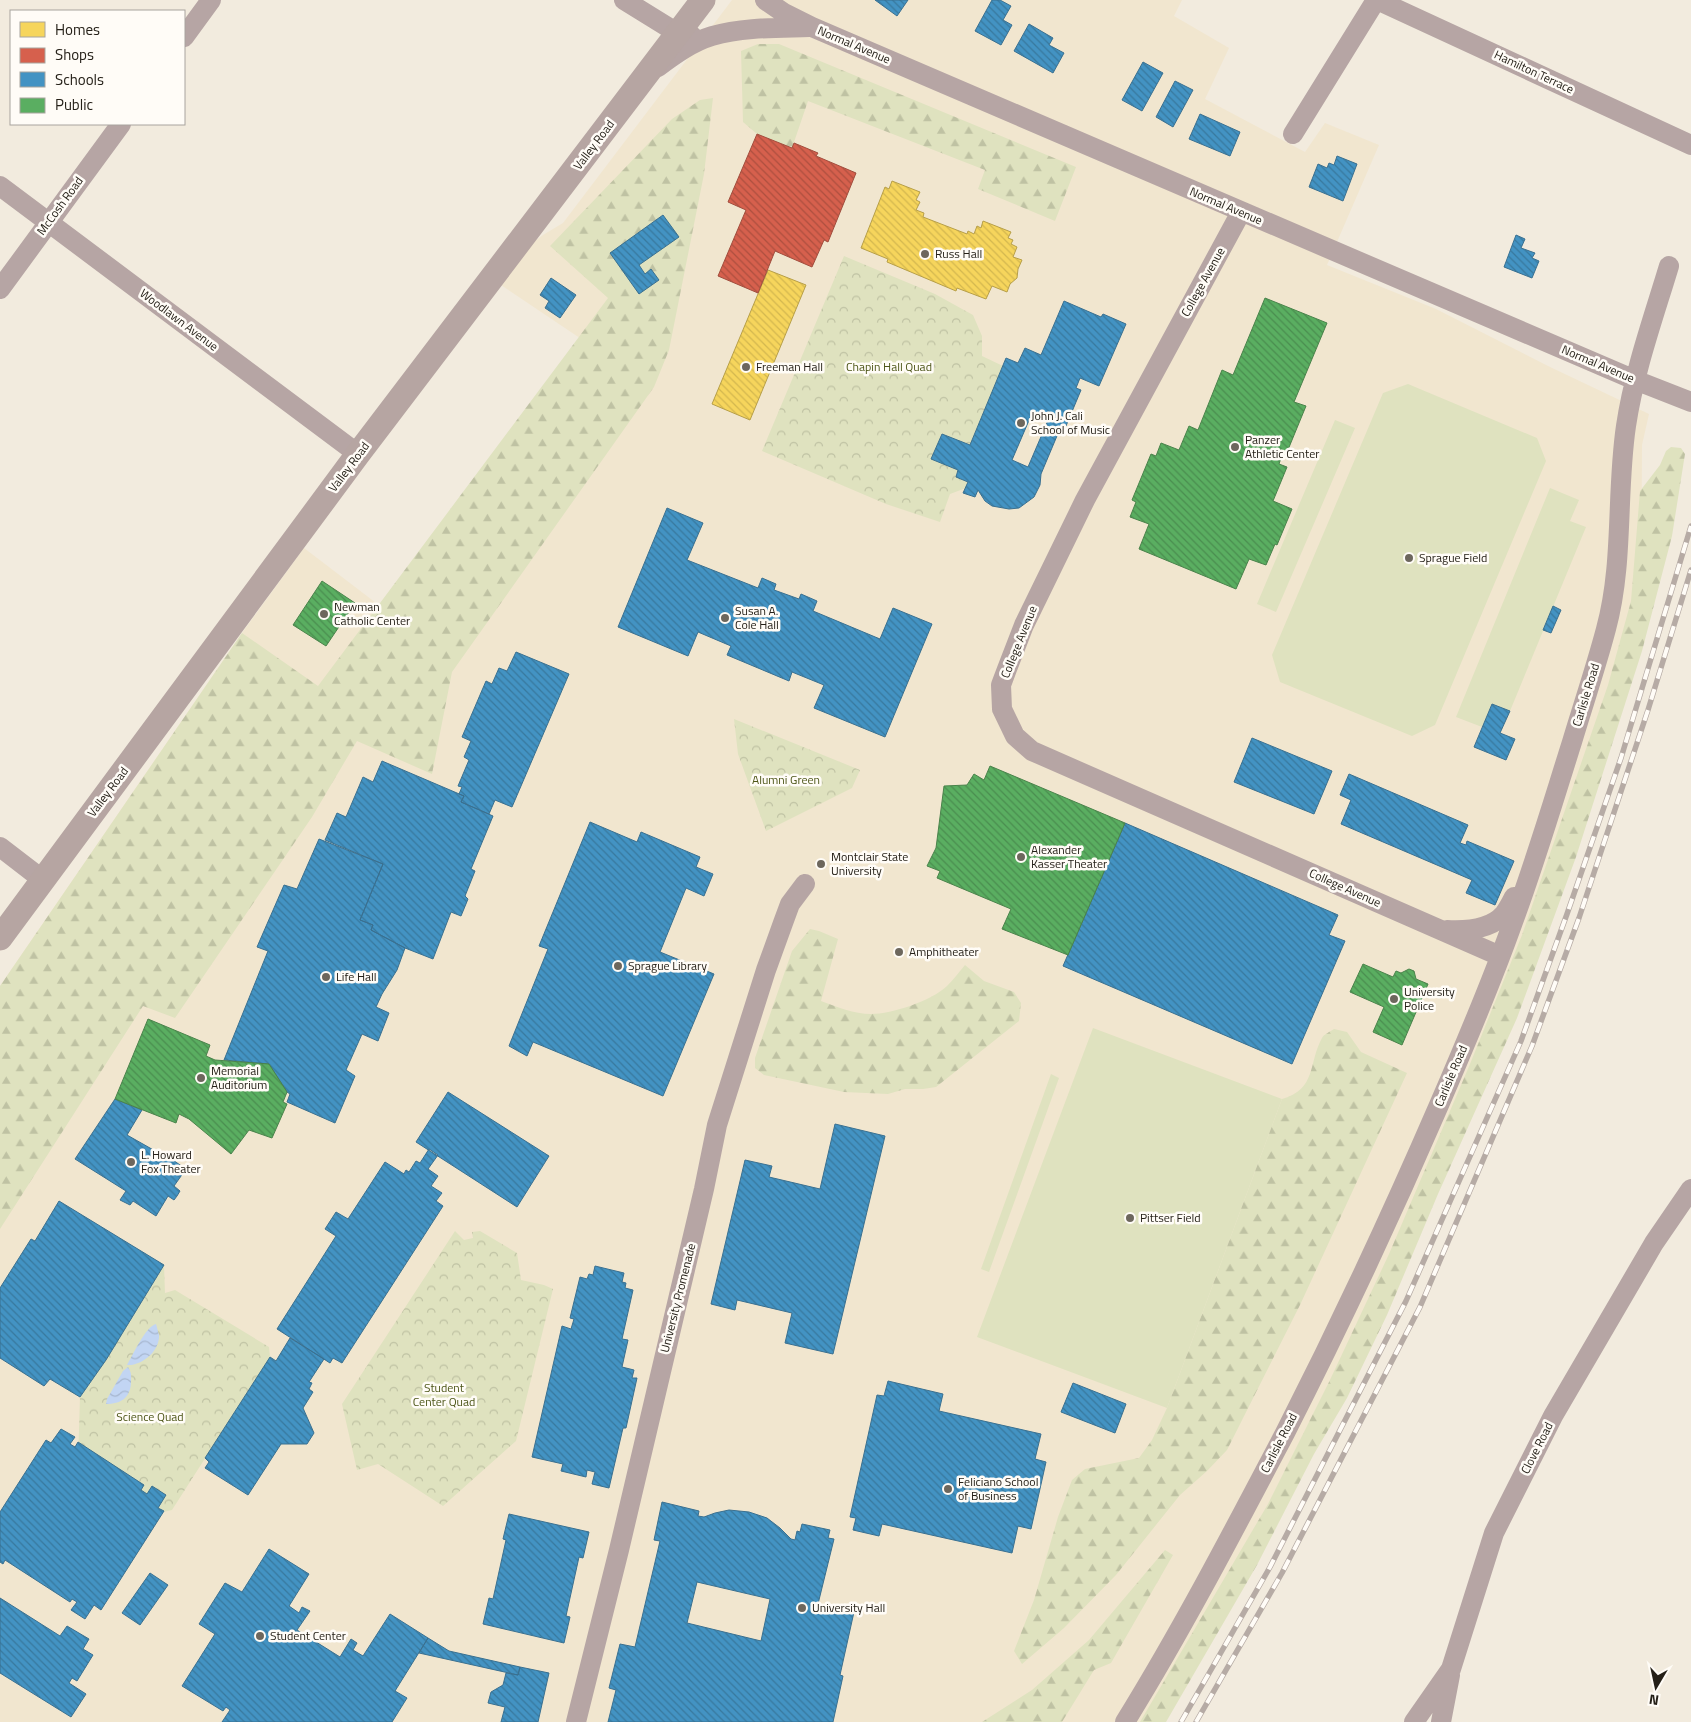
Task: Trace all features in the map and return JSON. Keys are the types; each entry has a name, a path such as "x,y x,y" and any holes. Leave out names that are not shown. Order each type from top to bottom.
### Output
{"main road":[{"name":"Valley Road","path":"0,938 358,454 703,0"}],"street":[{"path":"185,36 211,0"},
{"path":"624,0 679,34 691,36 710,36 743,29 812,27"},
{"name":"Normal Avenue","path":"765,0 784,13 812,27 1241,212 1635,380 1691,402"},
{"path":"1293,134 1377,0"},
{"name":"Hamilton Terrace","path":"1377,0 1691,145"},
{"path":"648,74 680,51 710,36"},
{"name":"McCosh Road","path":"0,289 119,125"},
{"name":"Woodlawn Avenue","path":"0,186 358,454"},
{"name":"College Avenue","path":"1241,212 1089,491 1024,625 1001,685 1002,709 1015,736 1032,751 1500,956"},
{"name":"Carlisle Road","path":"1125,1722 1196,1601 1353,1297 1410,1172 1500,956 1530,870 1606,630 1616,572 1626,424 1635,380 1669,266"},
{"path":"0,848 43,880"},
{"path":"1439,929 1471,930 1497,920 1504,914 1530,870"},
{"name":"University Promenade","path":"578,1720 685,1270 717,1125 760,988 783,923 790,904 805,884"},
{"name":"Clove Road","path":"1414,1722 1451,1669 1494,1533 1553,1416 1654,1243 1691,1189"},
{"path":"1441,1722 1451,1669"}],"shaded area":[{"name":"Montclair State University","path":"732,0 1182,0 1174,16 1229,48 1205,99 1305,152 1325,123 1379,145 1327,265 1436,309 1548,366 1649,414 1642,445 1641,615 1512,1000 1321,1416 1153,1722 0,1722 0,986 242,633 304,548 418,635 620,365 501,285 527,247 563,223"}],"green space":[{"path":"758,44 779,44 1076,167 1055,221 978,189 985,170 808,101 792,148 757,134 743,122 741,51"},
{"path":"713,98 704,174 669,350 654,387 452,672 432,774 357,741 312,817 175,1018 143,1006 0,1229 0,986 242,633 318,686 608,298 550,246 672,119 700,100"},
{"name":"Chapin Hall Quad","path":"844,256 935,294 973,315 982,336 982,356 1003,366 970,445 942,434 932,459 958,470 956,477 968,482 966,488 950,494 940,522 886,504 762,451"},
{"name":"Sprague Field","path":"1408,384 1537,438 1546,461 1435,725 1412,736 1280,682 1272,655 1383,393"},
{"path":"1335,420 1355,428 1276,612 1257,604"},
{"path":"1671,447 1681,448 1685,454 1672,536 1642,651 1576,857 1517,1018 1438,1194 1387,1315 1347,1398 1314,1454 1257,1565 1166,1722 1140,1722 1268,1504 1329,1382 1389,1254 1470,1064 1522,935 1608,685 1631,601 1640,491 1660,465 1666,451"},
{"path":"1550,488 1579,500 1570,521 1586,527 1510,711 1492,704 1482,727 1456,717"},
{"name":"Alumni Green","path":"734,719 860,770 852,788 766,831 738,754"},
{"path":"810,929 838,939 821,1001 858,1013 889,1012 940,992 965,965 984,981 1014,992 1021,1003 1019,1021 936,1087 905,1089 888,1094 844,1092 764,1075 755,1068 755,1058 792,951"},
{"name":"Pittser Field","path":"1093,1028 1282,1099 1167,1408 977,1337"},
{"path":"1334,1029 1347,1032 1361,1052 1407,1073 1300,1305 1227,1450 1180,1495 1116,1575 1064,1628 1022,1664 1014,1651 1034,1600 1058,1517 1072,1480 1085,1469 1139,1458 1152,1440 1167,1408 1282,1099 1293,1095 1301,1089 1310,1074 1322,1038"},
{"path":"1051,1074 1059,1078 989,1272 981,1269"},
{"name":"Student Center Quad","path":"455,1231 464,1240 473,1238 472,1232 480,1231 517,1253 521,1280 553,1289 516,1441 443,1506 378,1464 357,1470 342,1404"},
{"name":"Science Quad","path":"164,1265 165,1293 175,1290 269,1347 270,1357 172,1510 159,1513 78,1463 80,1397 106,1360"},
{"path":"1165,1550 1173,1555 1111,1663 1094,1670 1062,1722 982,1722 1032,1690 1089,1640"}],"water":[{"path":"156,1324 159,1335 157,1347 144,1360 133,1365 127,1365 148,1330"},
{"path":"128,1367 131,1377 129,1393 124,1399 116,1403 106,1404 123,1371"}],"building: Homes":[{"name":"Russ Hall","path":"892,181 920,192 916,200 920,202 916,210 924,213 923,217 967,234 968,231 974,234 977,226 981,228 983,221 1011,232 1008,238 1013,240 1011,244 1017,247 1013,257 1022,260 1017,278 1010,284 1007,292 992,286 986,299 957,288 956,291 887,262 888,259 861,248 885,187 889,189"},
{"name":"Freeman Hall","path":"768,270 806,285 750,420 712,404"}],"building: Shops":[{"path":"757,134 792,148 794,143 818,153 816,156 856,173 828,242 824,240 812,267 775,251 758,293 718,276 746,210 728,202"}],"building: Schools":[{"path":"875,0 908,0 897,16"},
{"path":"992,0 1000,0 1011,6 1003,20 1012,25 1001,45 975,31"},
{"path":"1029,24 1053,38 1049,45 1064,53 1053,73 1014,51"},
{"path":"1143,62 1163,73 1142,111 1122,100"},
{"path":"1175,81 1193,90 1173,127 1156,117"},
{"path":"1200,114 1240,132 1230,156 1189,139"},
{"path":"1337,156 1357,164 1343,201 1309,187 1318,164 1327,168 1329,163 1334,165"},
{"path":"663,215 679,237 639,265 645,274 651,269 659,280 639,294 610,253"},
{"path":"1516,235 1525,239 1521,248 1535,253 1532,258 1539,261 1532,278 1504,267"},
{"path":"551,278 576,295 560,318 545,308 549,301 540,295"},
{"path":"1064,301 1101,317 1103,314 1126,324 1099,386 1080,378 1076,388 1081,390 1066,426 1062,424 1041,474 1040,485 1034,497 1019,508 1009,509 992,506 985,501 978,490 975,497 963,493 968,482 956,477 958,470 931,459 942,434 970,445 1006,358 1018,363 1025,348 1041,355","holes":["1033,411 1049,418 1028,467 1012,460"]},
{"name":"Susan A. Cole Hall","path":"667,508 703,523 687,560 758,588 762,578 776,584 774,590 799,599 801,594 817,601 813,611 880,639 893,608 932,624 885,737 814,708 824,685 792,672 789,681 727,655 731,646 698,632 688,656 618,627"},
{"path":"1553,606 1561,610 1551,633 1543,630"},
{"path":"516,652 569,674 512,807 495,800 489,814 461,802 464,796 459,794 462,787 458,786 469,760 464,757 471,741 462,737 486,681 492,684 499,668 507,671"},
{"path":"1492,704 1510,711 1500,733 1515,739 1506,760 1474,747"},
{"path":"1252,738 1332,771 1314,814 1234,782"},
{"path":"382,761 464,796 461,802 493,816 471,869 475,871 465,896 468,899 461,916 451,912 433,959 405,948 371,930 373,925 360,920 383,864 325,840 337,813 346,817 363,777 373,782"},
{"path":"1349,774 1468,825 1460,843 1466,845 1467,841 1514,861 1495,905 1466,893 1472,880 1341,824 1351,800 1340,795"},
{"name":"Sprague Library","path":"590,822 637,842 641,832 700,857 696,867 713,874 704,896 686,888 660,952 714,974 663,1096 533,1042 527,1056 509,1046 548,949 539,946"},
{"path":"1125,823 1338,915 1329,935 1345,941 1292,1064 1063,966"},
{"name":"Life Hall","path":"319,839 383,864 360,920 373,925 371,930 405,948 397,970 376,1007 389,1013 378,1041 362,1034 346,1070 355,1076 335,1123 287,1102 290,1094 269,1064 224,1060 268,951 257,947 284,885 297,889"},
{"path":"448,1092 549,1156 517,1207 416,1142"},
{"path":"115,1099 142,1110 127,1135 157,1152 158,1150 186,1169 174,1186 180,1191 177,1196 174,1200 168,1196 156,1216 133,1201 130,1205 120,1200 126,1191 75,1159"},
{"path":"835,1124 885,1136 833,1354 785,1343 792,1313 737,1300 735,1310 711,1304 745,1160 772,1166 769,1177 820,1189"},
{"path":"429,1149 438,1155 428,1169 438,1176 431,1186 442,1193 436,1201 443,1206 342,1363 333,1358 330,1363 277,1329 336,1236 325,1229 336,1212 348,1219 385,1162 404,1174 406,1170 409,1172 416,1161 420,1163"},
{"path":"59,1201 164,1265 106,1360 80,1397 50,1379 44,1386 0,1358 0,1288 31,1239 35,1241"},
{"path":"595,1266 624,1273 622,1282 626,1283 625,1288 633,1290 622,1339 628,1340 622,1367 634,1370 632,1378 637,1378 626,1428 623,1428 609,1488 592,1484 595,1472 587,1470 586,1477 561,1471 563,1464 532,1457 562,1326 571,1329 574,1319 570,1318 580,1277 587,1279 589,1274 593,1275"},
{"path":"290,1338 324,1359 309,1382 312,1383 309,1389 313,1392 303,1408 314,1433 307,1444 281,1444 248,1495 205,1468 209,1462 205,1458 270,1357 276,1361"},
{"name":"Feliciano School of Business","path":"888,1381 943,1394 939,1411 1041,1434 1035,1459 1046,1462 1031,1529 1018,1526 1012,1553 882,1524 879,1536 853,1530 856,1518 850,1517 877,1395 884,1396"},
{"path":"1073,1383 1126,1404 1115,1433 1061,1412"},
{"path":"61,1429 75,1437 70,1444 75,1447 78,1442 144,1485 141,1490 147,1494 152,1486 166,1495 158,1508 164,1511 101,1610 94,1605 85,1619 71,1610 77,1602 72,1599 70,1602 5,1560 3,1564 0,1562 0,1512 46,1440 51,1443"},
{"name":"University Hall","path":"662,1502 699,1511 698,1516 704,1517 729,1510 749,1512 767,1518 791,1539 795,1540 797,1531 800,1532 802,1524 830,1530 828,1538 834,1539 818,1604 854,1612 840,1675 843,1676 833,1722 608,1722 616,1690 609,1688 620,1644 635,1647 660,1541 654,1540","holes":["697,1582 770,1599 761,1641 687,1623"]},
{"path":"509,1514 589,1532 583,1558 579,1557 566,1616 570,1617 564,1643 483,1624 489,1598 493,1599 506,1540 503,1539"},
{"name":"Student Center","path":"269,1549 309,1574 289,1606 299,1613 302,1607 310,1611 297,1630 340,1657 351,1639 357,1643 353,1650 363,1656 390,1614 428,1638 395,1691 407,1698 392,1722 222,1722 230,1710 226,1707 223,1711 182,1686 215,1634 199,1624 225,1583 242,1592"},
{"path":"150,1573 168,1585 140,1625 122,1613"},
{"path":"0,1598 60,1636 67,1626 89,1639 83,1649 93,1655 77,1681 72,1678 69,1683 86,1694 71,1717 0,1673"},
{"path":"428,1638 449,1651 520,1667 518,1675 419,1653"},
{"path":"520,1667 549,1673 538,1722 501,1722 505,1707 488,1703 491,1692 503,1685 506,1673 518,1675"}],"building: Public":[{"name":"Panzer Athletic Center","path":"1265,298 1327,323 1294,402 1306,406 1285,457 1282,455 1279,464 1287,467 1273,501 1292,509 1277,545 1275,544 1266,565 1249,559 1236,589 1139,549 1149,524 1130,517 1136,502 1132,500 1151,454 1156,456 1161,443 1179,450 1189,426 1198,430 1222,370 1233,375"},
{"name":"Newman Catholic Center","path":"322,581 355,603 326,646 293,625"},
{"name":"Alexander Kasser Theater","path":"990,766 1125,823 1068,955 1002,929 1011,909 937,878 940,871 927,866 936,848 944,786 967,785 974,774 984,780"},
{"name":"University Police","path":"1363,964 1393,977 1396,971 1401,973 1409,969 1414,971 1416,979 1428,984 1402,1045 1373,1032 1384,1007 1350,992"},
{"name":"Memorial Auditorium","path":"148,1019 210,1045 206,1056 215,1060 269,1064 287,1092 283,1102 287,1104 272,1138 249,1130 231,1154 189,1119 179,1114 176,1123 115,1099"}],"railway":[{"path":"1181,1722 1270,1567 1406,1301 1521,1041 1621,758 1691,526"},
{"path":"1196,1722 1282,1573 1420,1307 1532,1046 1579,918 1648,710 1691,570"}],"place":[{"name":"Russ Hall","path":"925,254"},
{"name":"Freeman Hall","path":"746,367"},
{"name":"John J. Cali School of Music","path":"1021,423"},
{"name":"Panzer Athletic Center","path":"1235,447"},
{"name":"Sprague Field","path":"1409,558"},
{"name":"Newman Catholic Center","path":"324,614"},
{"name":"Susan A. Cole Hall","path":"725,618"},
{"name":"Alexander Kasser Theater","path":"1021,857"},
{"name":"Montclair State University","path":"821,864"},
{"name":"Amphitheater","path":"899,952"},
{"name":"Sprague Library","path":"618,966"},
{"name":"Life Hall","path":"326,977"},
{"name":"University Police","path":"1394,999"},
{"name":"Memorial Auditorium","path":"201,1078"},
{"name":"L. Howard Fox Theater","path":"131,1162"},
{"name":"Pittser Field","path":"1130,1218"},
{"name":"Feliciano School of Business","path":"948,1489"},
{"name":"University Hall","path":"802,1608"},
{"name":"Student Center","path":"260,1636"}]}
